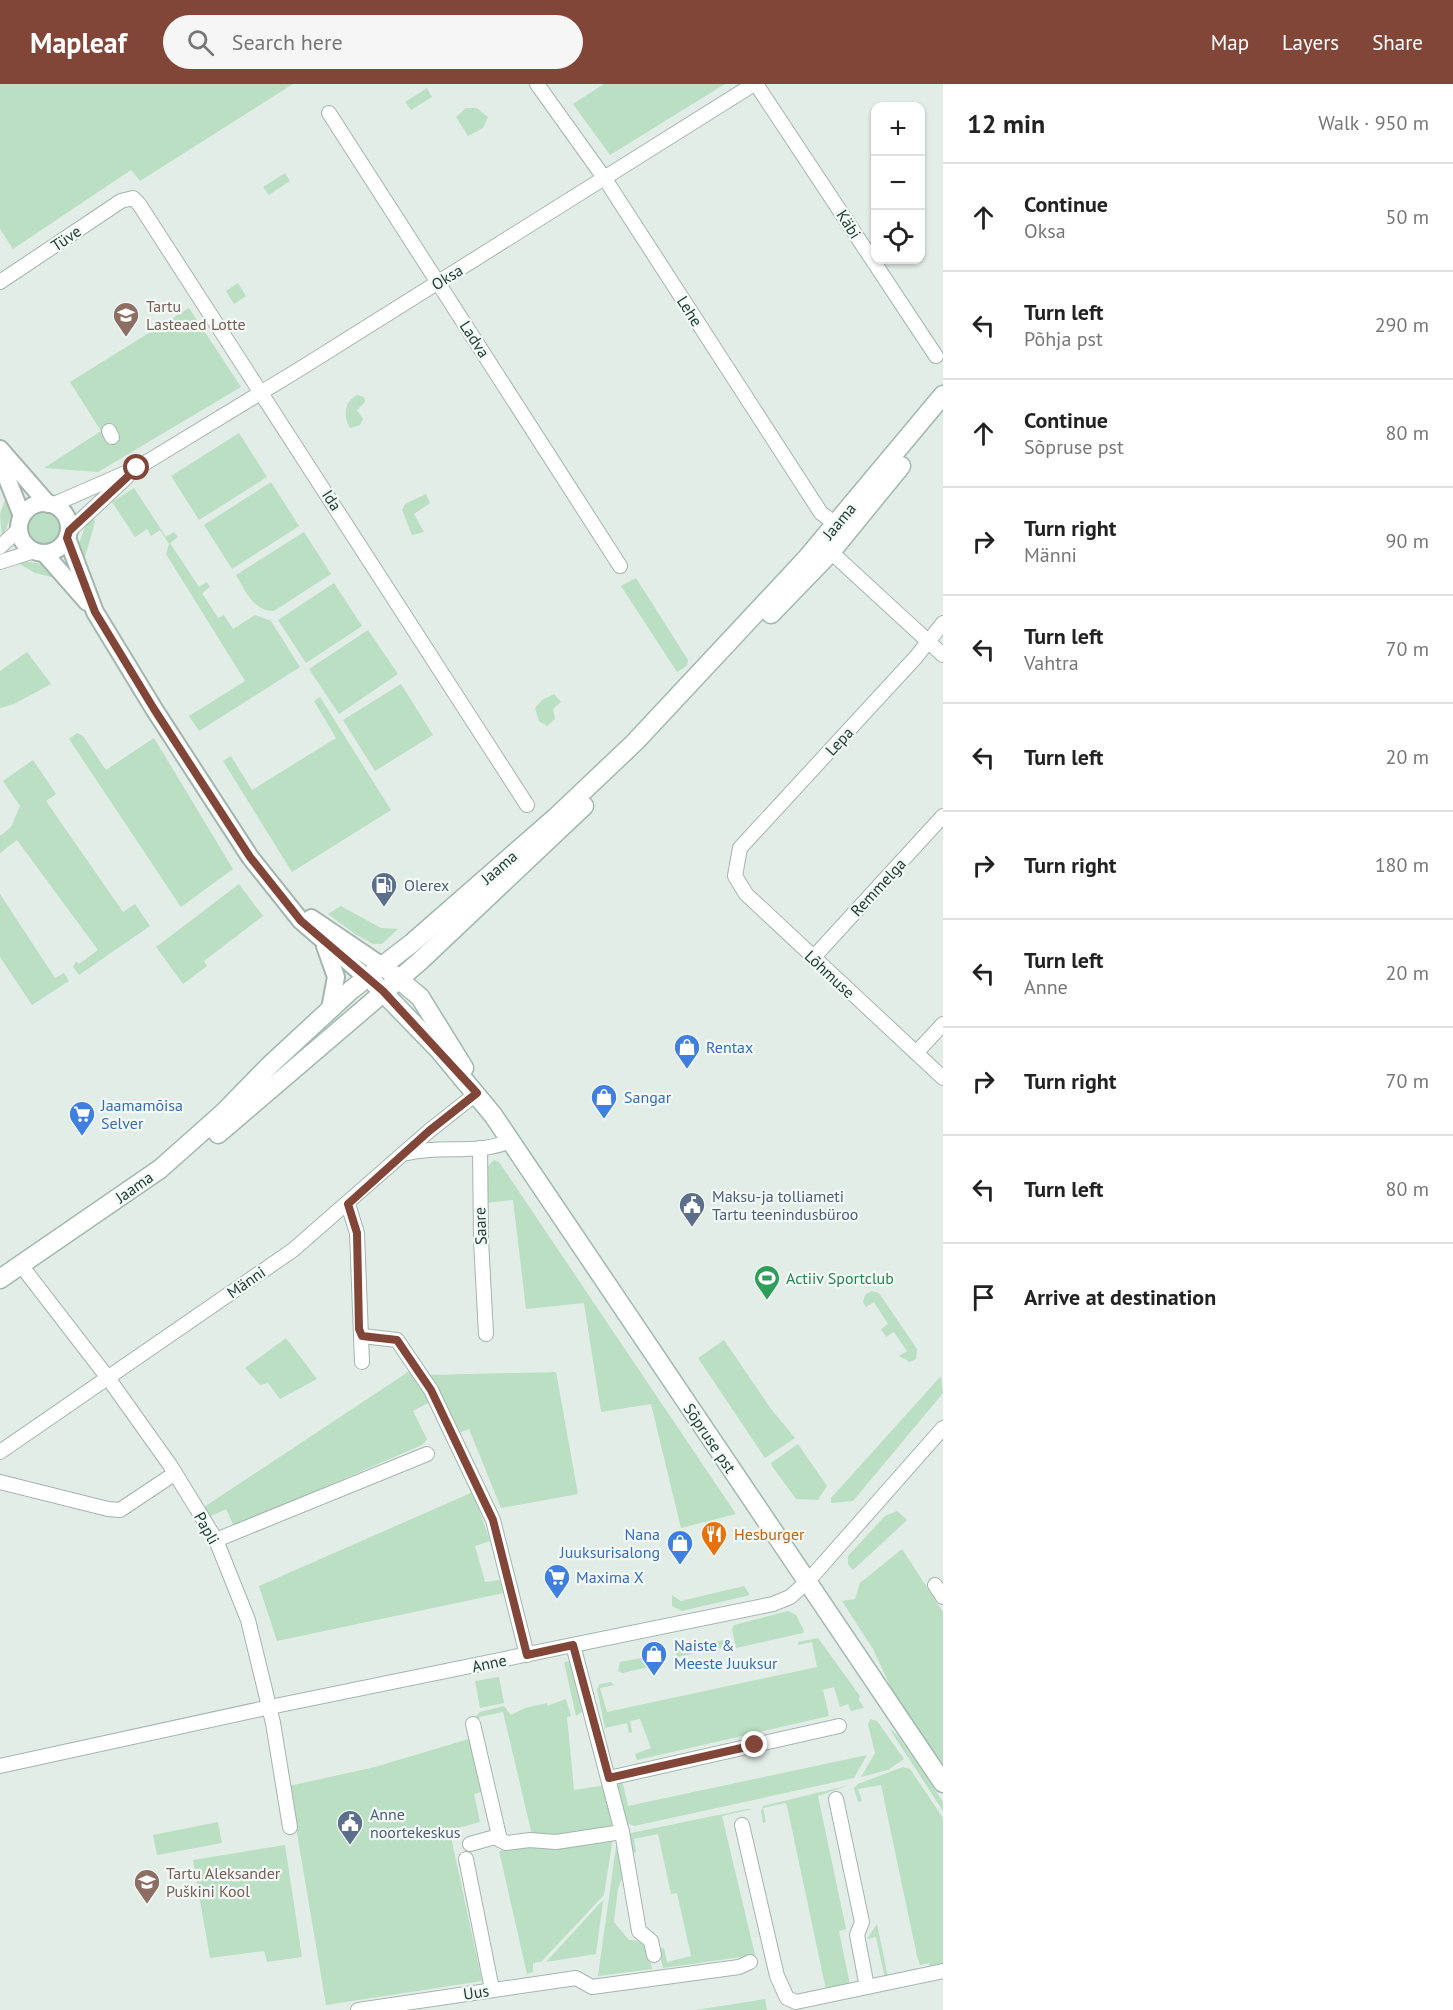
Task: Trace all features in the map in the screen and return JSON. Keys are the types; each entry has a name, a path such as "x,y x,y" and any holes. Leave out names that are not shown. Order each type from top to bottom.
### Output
{"main road":[{"name":"Jaama","path":"0,1291 168,1174 399,978 564,826 831,552 842,529 943,395"},
{"name":"Jaama","path":"0,1279 160,1169 223,1113 330,1009 556,817 635,742 842,529 943,413"},
{"name":"Sõpruse pst","path":"382,966 420,997 446,1034 477,1093 943,1783"},
{"name":"Sõpruse pst","path":"367,978 383,991 477,1093"}],"street":[{"name":"Lehe","path":"537,84 604,179 821,513 842,529"},
{"name":"Oksa","path":"50,505 137,468 757,86"},
{"name":"Käbi","path":"757,86 936,356"},
{"name":"Ladva","path":"329,113 620,566"},
{"name":"Tüve","path":"0,282 121,201 133,198"},
{"name":"Ida","path":"133,198 262,392 527,805"},
{"path":"0,449 50,505 63,513 68,535 95,612"},
{"path":"0,460 21,523 22,540 39,552 95,612 227,822 285,902 323,943 367,978"},
{"name":"Oksa","path":"68,535 137,468"},
{"path":"0,547 33,506 50,505"},
{"path":"0,562 58,549 68,535"},
{"path":"831,552 943,655"},
{"name":"Lepa","path":"738,860 740,848 943,623"},
{"name":"Remmelga","path":"813,958 943,816"},
{"name":"Lõhmuse","path":"738,860 735,876 746,894 943,1078"},
{"path":"285,902 382,966"},
{"path":"323,943 336,977 335,997 330,1009"},
{"path":"916,1053 943,1024"},
{"name":"Männi","path":"0,1452 293,1250 429,1131 477,1093"},
{"path":"429,1131 431,1140 438,1148"},
{"path":"405,1153 438,1148 495,1148 510,1141"},
{"name":"Saare","path":"480,1148 481,1240 486,1334"},
{"path":"348,1204 357,1233 362,1362"},
{"name":"Papli","path":"27,1273 108,1378 216,1540 248,1620 270,1707 290,1827"},
{"path":"362,1336 397,1340 431,1390 493,1520 527,1655"},
{"name":"Anne","path":"0,1766 270,1707 773,1604 790,1597 808,1581 943,1428"},
{"path":"216,1540 426,1454"},
{"path":"0,1482 120,1510 174,1474"},
{"path":"935,1585 943,1597"},
{"path":"573,1645 622,1832 639,1931 651,1941 654,1955"},
{"path":"472,1724 500,1840"},
{"path":"609,1778 839,1726"},
{"path":"836,1799 862,1922 857,1935 867,1987"},
{"path":"742,1825 777,1976 787,1998 797,2006 867,1987 943,1971"},
{"path":"470,1844 495,1837 506,1843 530,1840 556,1842 622,1832"},
{"path":"466,1859 492,1989"},
{"name":"Uus","path":"358,2010 576,1978 592,1987 739,1966 750,1962"}],"green space":[{"path":"0,84 293,84 140,181 131,170 13,249 0,229"},
{"path":"604,84 725,84 610,155 573,104"},
{"path":"427,88 432,97 411,110 405,102"},
{"path":"466,108 477,108 488,117 483,128 468,136 456,117"},
{"path":"285,173 290,181 269,195 263,187"},
{"path":"238,283 246,296 234,304 226,291"},
{"path":"189,308 241,387 98,472 44,468 101,431 70,382"},
{"path":"357,395 364,397 365,402 357,410 363,419 360,425 350,428 346,419 347,405"},
{"path":"239,433 267,477 199,520 171,476"},
{"path":"271,482 299,526 232,569 204,525"},
{"path":"134,488 166,537 174,532 178,537 170,543 199,587 207,582 210,587 202,593 218,618 224,615 233,629 255,615 271,621 300,667 199,731 189,716 245,681 166,554 169,544 160,530 151,536 147,529 135,537 112,502"},
{"path":"426,494 430,503 414,514 424,532 412,535 402,510 405,504"},
{"path":"6,497 14,509 2,538 0,514"},
{"path":"44,508 52,509 58,514 63,520 63,536 58,542 52,547 44,548 36,547 30,542 25,536 24,528 25,520 30,514 36,509"},
{"path":"92,513 95,522 85,557 79,561 78,546"},
{"path":"304,532 331,574 274,611 255,604 236,575"},
{"path":"13,560 44,564 55,578 35,573"},
{"path":"636,578 688,660 687,666 677,672 621,586"},
{"path":"334,583 362,626 306,663 278,620"},
{"path":"368,630 398,674 339,714 309,669"},
{"path":"27,652 51,684 14,704 0,708 0,671"},
{"path":"401,684 433,735 375,771 343,720"},
{"path":"554,694 561,702 553,709 555,719 547,726 539,721 535,708 542,700"},
{"path":"320,697 391,810 292,872 223,761 231,756 252,790 336,738 314,701"},
{"path":"77,733 83,736 106,770 154,738 233,869 181,907 69,739"},
{"path":"33,760 56,794 46,801 123,912 135,904 150,926 79,975 73,967 76,961 79,964 98,950 17,840 0,853 0,836 11,827 20,806 3,781"},
{"path":"239,884 263,916 204,961 207,966 183,984 156,947"},
{"path":"0,894 55,978 64,973 69,981 32,1005 0,957"},
{"path":"341,906 381,928 398,929 382,944 373,944 328,914"},
{"path":"494,1160 499,1162 736,1514 681,1528 651,1404 601,1412 584,1303 526,1309 513,1200 484,1203 485,1169"},
{"path":"872,1291 879,1293 917,1349 916,1359 910,1362 899,1356 907,1351 894,1332 886,1337 881,1329 888,1324 874,1302 866,1307 863,1302 865,1295"},
{"path":"286,1338 317,1379 280,1399 268,1383 260,1385 245,1368"},
{"path":"724,1340 771,1409 795,1438 765,1458 698,1358"},
{"path":"411,1370 430,1402 413,1411 427,1439 422,1445 234,1526 226,1509 209,1517 204,1507"},
{"path":"556,1372 578,1494 501,1508 469,1429 456,1434 428,1375"},
{"path":"941,1376 943,1393 853,1501 831,1503 831,1498"},
{"path":"798,1444 827,1486 818,1500 796,1499 772,1466 771,1463"},
{"path":"473,1492 490,1541 475,1546 485,1582 499,1580 504,1593 277,1641 259,1586"},
{"path":"897,1511 907,1520 853,1570 848,1564 848,1556 885,1516"},
{"path":"902,1549 943,1612 943,1764 894,1694 873,1649 842,1601 855,1599 860,1583"},
{"path":"744,1586 750,1595 682,1611 672,1606 672,1595 681,1601"},
{"path":"788,1611 796,1615 803,1633 736,1648 732,1629 734,1625"},
{"path":"818,1638 860,1696 859,1700 864,1708 851,1711 848,1704 840,1707 834,1687 823,1690 829,1716 637,1760 635,1754 651,1748 640,1719 630,1721 632,1732 629,1733 627,1723 605,1728 597,1689 600,1684 611,1682 614,1685 600,1688 607,1712 817,1667 812,1642 798,1645 798,1642"},
{"path":"728,1639 729,1646 677,1657 675,1650"},
{"path":"647,1657 649,1667 622,1673 618,1671 620,1662"},
{"path":"571,1661 583,1711 576,1716 564,1662"},
{"path":"499,1677 504,1703 480,1708 475,1681"},
{"path":"566,1699 571,1716 567,1717 574,1790 607,1785 616,1824 607,1830 587,1836 532,1835 503,1712 479,1717 481,1731 476,1716 480,1712 504,1706 511,1715 525,1708 547,1703 547,1706"},
{"path":"870,1719 877,1721 904,1759 888,1770 861,1777 875,1753 868,1724"},
{"path":"889,1728 898,1736 943,1802 943,1811"},
{"path":"472,1738 484,1791 474,1794 480,1822 458,1828 459,1835 451,1837 482,1981 326,2005 289,1786 375,1767"},
{"path":"867,1755 854,1778 634,1826 625,1822 617,1784 622,1781 628,1806"},
{"path":"903,1767 910,1769 943,1818 943,1966 930,1969 929,1963 920,1965 917,1956 881,1785 858,1789 862,1801 858,1802 854,1788 858,1784"},
{"path":"850,1785 818,1796 846,1929 839,1931 850,1985 826,1990 787,1806 785,1803 763,1808 766,1822 763,1823 761,1811 763,1806"},
{"path":"753,1809 722,1816 755,1955 663,1968 658,1949 664,1948 667,1962 691,1956 677,1893 671,1894 658,1834 634,1839 636,1852 634,1853 628,1836 631,1833"},
{"path":"218,1822 222,1843 157,1855 153,1835"},
{"path":"613,1837 604,1895 541,1962 533,1963 533,1972 527,1974 499,1851"},
{"path":"617,1840 625,1873 618,1888 614,1922 629,1940 639,1942 646,1948 652,1969 598,1976"},
{"path":"285,1845 302,1957 267,1962 264,1951 210,1958 193,1860"},
{"path":"603,1901 596,1954 546,1962 601,1902"},
{"path":"877,1924 888,1977 885,1978 876,1937 867,1939"},
{"path":"765,1999 767,2010 696,2010"}],"place":[{"name":"Tartu Lasteaed Lotte","path":"126,338"},
{"name":"Olerex","path":"384,908"},
{"name":"Rentax","path":"687,1070"},
{"name":"Sangar","path":"604,1120"},
{"name":"Jaamamõisa Selver","path":"82,1137"},
{"name":"Maksu-ja tolliameti Tartu teenindusbüroo","path":"692,1228"},
{"name":"Actiiv Sportclub","path":"767,1301"},
{"name":"Hesburger","path":"714,1557"},
{"name":"Nana Juuksurisalong","path":"680,1566"},
{"name":"Maxima X","path":"557,1600"},
{"name":"Naiste & Meeste Juuksur","path":"654,1677"},
{"name":"Anne noortekeskus","path":"350,1846"},
{"name":"Tartu Aleksander Puškini Kool","path":"147,1905"}],"route":[{"path":"137,468 69,531 67,538 95,612 227,822 279,895 323,943 383,991 404,1011 477,1093 429,1131 348,1204 357,1233 359,1329 362,1336 397,1340 431,1390 493,1520 527,1655 573,1645 609,1778 755,1745"}]}
